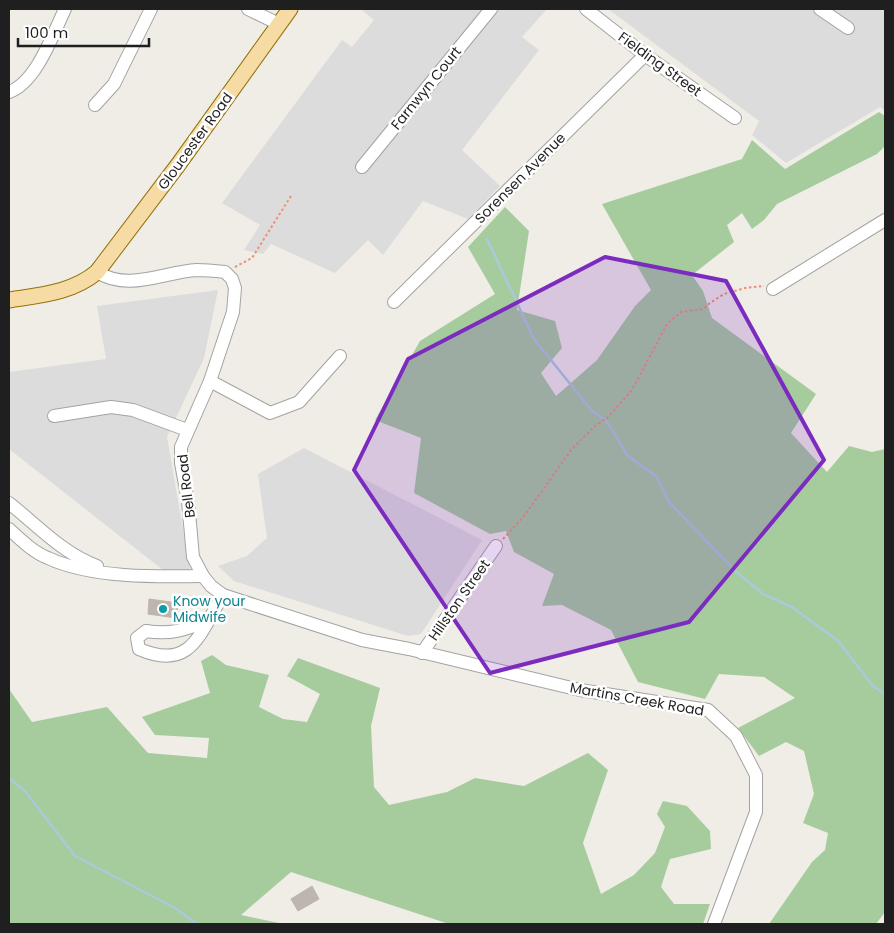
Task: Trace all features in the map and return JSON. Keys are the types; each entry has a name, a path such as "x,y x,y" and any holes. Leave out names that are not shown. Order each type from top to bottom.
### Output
{"main road":[{"name":"Gloucester Road","path":"98,272 178,165 290,9"},
{"path":"9,300 62,291 87,280 98,272"}],"street":[{"path":"9,92 17,89 37,67 65,9"},
{"path":"95,105 114,84 151,9"},
{"path":"248,9 279,24"},
{"name":"Farnwyn Court","path":"362,167 491,9"},
{"name":"Fielding Street","path":"586,9 735,118"},
{"path":"820,9 848,28"},
{"name":"Sorensen Avenue","path":"394,302 645,54"},
{"path":"773,289 885,220"},
{"path":"98,272 108,279 130,282 197,270 225,272"},
{"name":"Bell Road","path":"225,272 232,279 235,288 233,312 210,381 181,447 181,463 188,501 193,557 203,576 211,586 223,595 362,640 422,653"},
{"path":"210,381 270,413 299,402 340,356"},
{"path":"54,416 111,407 133,410 187,430"},
{"path":"9,502 57,544 84,561 116,573"},
{"path":"9,529 32,549 47,558 72,567 98,572 166,577 203,576"},
{"name":"Hillston Street","path":"422,653 496,546"},
{"path":"207,621 180,632 158,633 146,631 137,638 139,649 153,655 173,656 191,647 198,638 223,595"},
{"name":"Martins Creek Road","path":"422,653 580,690 708,710 736,736 756,775 756,812 714,924"}],"path":[{"path":"225,272 252,258 291,196"},
{"path":"496,546 524,516 572,449 608,417 632,390 667,324 681,312 703,310 724,294 745,288 764,286 773,289"}],"highlighted area":[{"path":"605,257 726,281 824,460 689,622 490,673 354,470 408,359"}],"shaded area":[{"path":"363,9 547,9 522,37 539,50 462,150 500,186 468,219 423,201 383,255 368,240 335,273 271,244 263,254 244,250 260,225 222,203 342,40 352,47 374,20"},
{"path":"608,9 885,9 885,111 880,107 786,163 752,135 759,121"},
{"path":"218,290 204,358 167,437 190,570 163,570 9,449 9,372 106,359 97,306"},
{"path":"304,448 482,540 421,634 408,636 234,581 218,566 247,556 267,538 258,474"}],"green space":[{"path":"879,112 885,116 885,146 877,154 777,204 764,220 752,229 742,213 727,225 734,242 692,275 703,291 712,318 816,394 791,433 827,472 849,446 872,452 885,449 885,912 876,924 769,924 812,862 825,850 828,833 803,823 814,794 804,751 786,742 759,756 738,728 795,698 764,677 719,674 705,699 638,682 611,630 562,605 542,606 554,574 514,552 506,531 490,534 414,493 421,438 375,420 420,341 495,294 468,247 505,207 529,231 517,310 555,321 562,348 541,373 556,396 597,360 635,306 651,290 602,204 742,159 752,140 785,169"},
{"path":"212,655 226,665 269,675 259,707 283,719 307,722 320,694 287,676 298,658 380,688 371,726 374,787 389,805 447,792 475,778 524,786 588,753 608,770 583,843 601,894 634,875 655,853 665,827 657,814 663,801 687,806 710,831 711,849 670,859 661,887 674,904 710,904 703,924 449,924 291,872 241,915 284,924 9,924 9,689 32,722 107,707 148,753 207,758 209,738 155,735 142,717 210,693 201,661"}],"building":[{"name":"Know your Midwife","path":"149,599 178,603 176,618 148,614"},
{"path":"312,886 319,899 298,911 291,899"}],"waterway":[{"path":"487,239 534,339 592,411 609,425 628,456 657,477 669,502 734,570 763,594 792,607 838,641 873,686 885,694 885,696"},
{"path":"9,778 25,791 75,856 175,908 197,924"}],"place":[{"name":"Know your Midwife","path":"163,609"}]}
